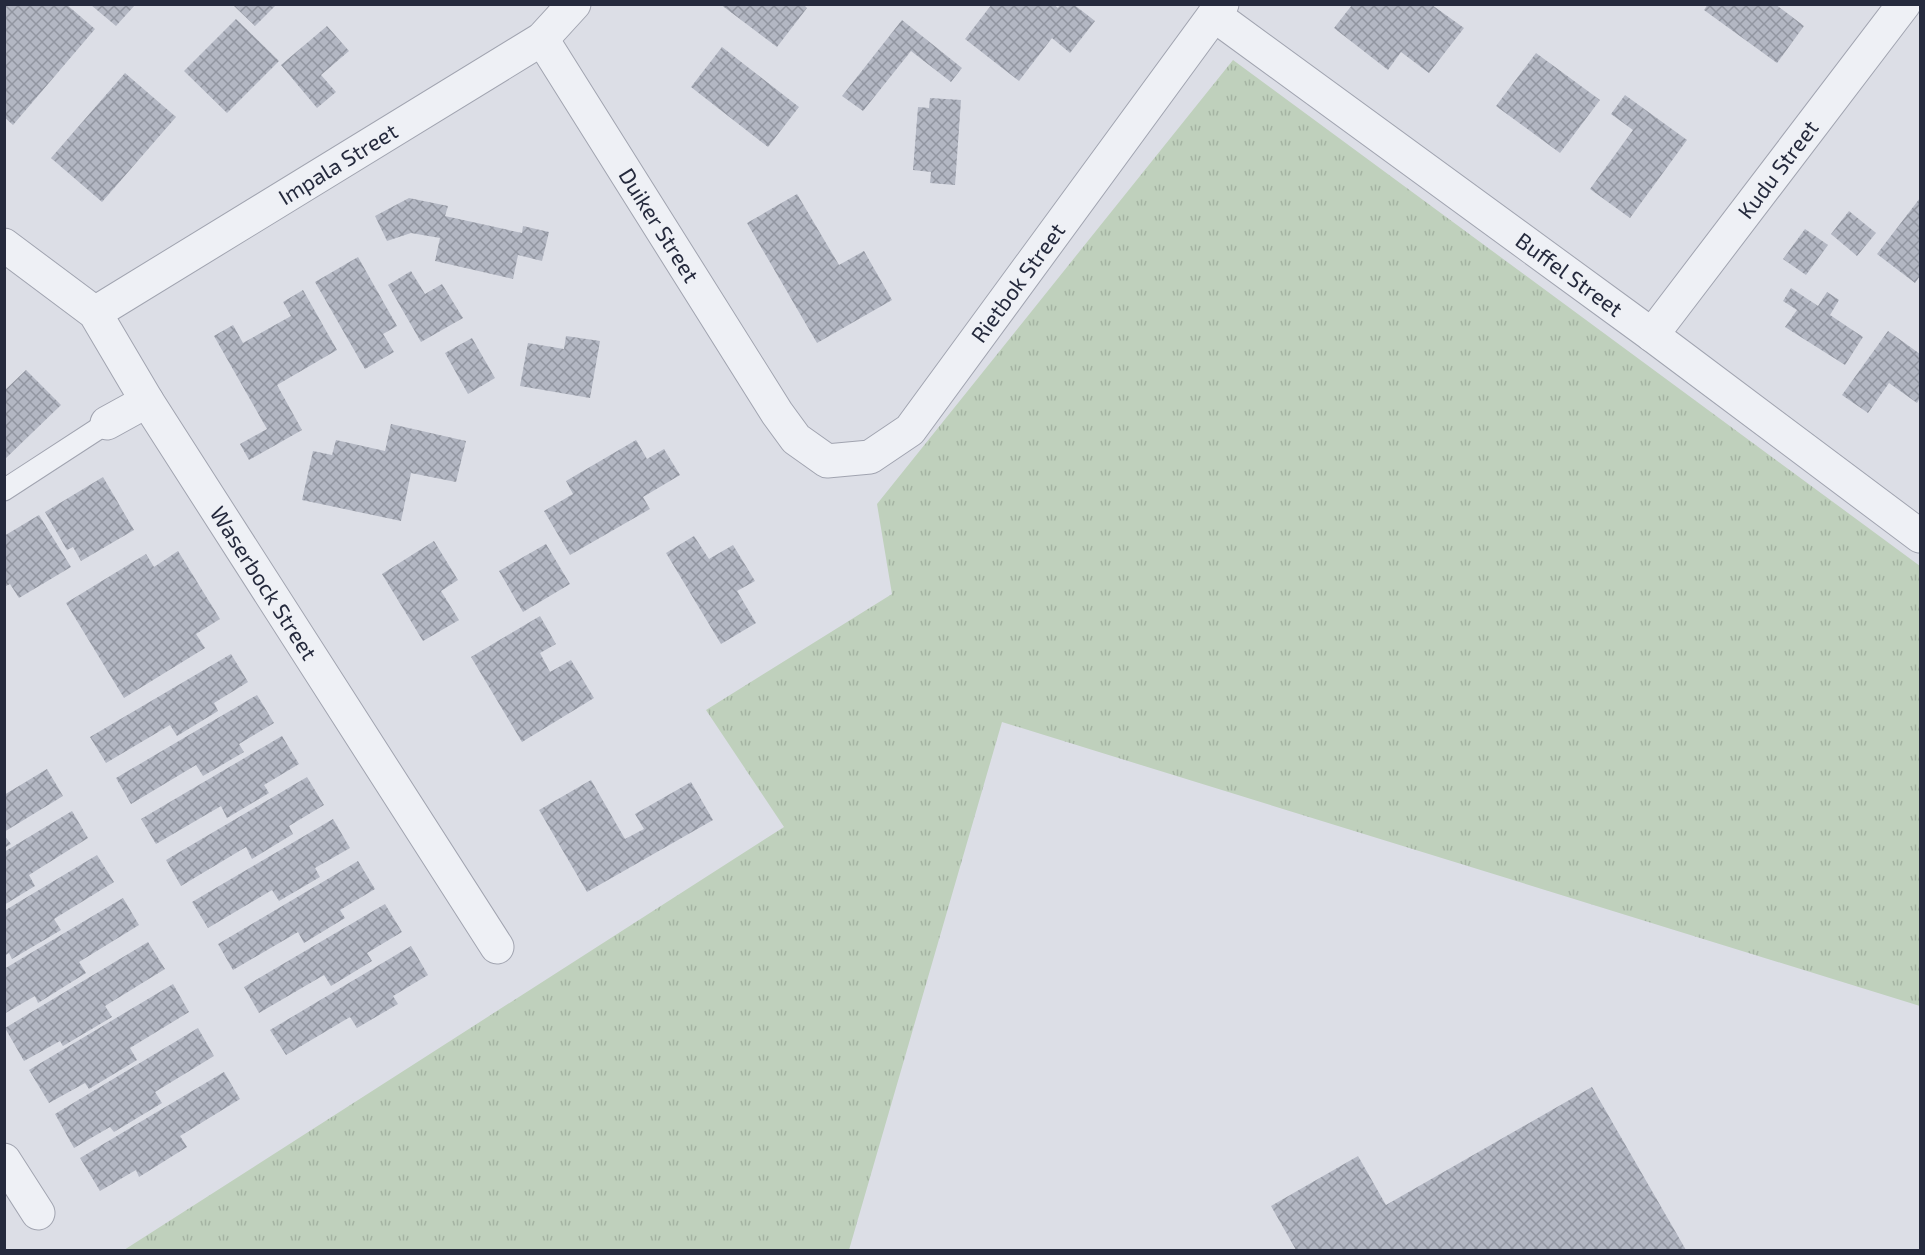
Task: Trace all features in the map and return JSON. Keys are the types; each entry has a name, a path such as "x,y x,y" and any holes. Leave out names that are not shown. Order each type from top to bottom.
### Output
{"street":[{"name":"Impala Street","path":"95,313 542,39 574,4"},
{"name":"Kudu Street","path":"1652,335 1904,4"},
{"name":"Buffel Street","path":"1218,10 1920,536"},
{"name":"Rietbok Street","path":"777,413 796,439 827,461 870,457 910,430 1218,10"},
{"name":"Duiker Street","path":"542,39 777,413"},
{"name":"Waserbock Street","path":"4,244 95,313 147,401 497,947"},
{"path":"107,423 147,401"},
{"path":"4,1160 38,1213"}],"lane":[{"path":"4,490 107,423"}],"green space":[{"path":"1233,60 1920,566 1920,1006 1002,722 849,1250 124,1250 784,827 706,710 892,594 877,504"}],"building":[{"path":"4,4 66,4 95,29 13,125 4,117"},
{"path":"720,4 803,4 807,8 777,47"},
{"path":"992,4 1053,4 1058,8 1060,4 1073,4 1095,21 1070,53 1052,38 1019,81 965,39"},
{"path":"1708,4 1775,4 1804,26 1777,63 1704,10"},
{"path":"91,5 135,5 116,26"},
{"path":"233,5 276,5 255,26"},
{"path":"1352,5 1432,5 1464,28 1429,73 1401,52 1388,70 1334,28"},
{"path":"236,19 279,61 227,113 184,71"},
{"path":"902,20 962,68 951,82 911,51 863,111 842,96"},
{"path":"327,26 349,51 321,75 336,92 317,108 281,65"},
{"path":"722,47 799,107 768,147 691,87"},
{"path":"1536,53 1600,100 1560,153 1496,106"},
{"path":"125,73 176,117 102,202 51,158"},
{"path":"1625,95 1687,140 1630,218 1590,189 1633,130 1611,114"},
{"path":"930,98 961,100 955,185 930,183 931,172 913,170 918,107 929,108"},
{"path":"797,194 839,265 864,251 892,300 817,343 747,223"},
{"path":"409,198 448,206 445,216 522,233 523,226 549,232 542,261 518,255 513,279 435,261 440,238 411,233 387,241 375,216"},
{"path":"1920,198 1920,276 1915,283 1877,254"},
{"path":"1849,211 1876,233 1857,256 1831,234"},
{"path":"1805,229 1828,245 1806,275 1783,259"},
{"path":"358,257 397,326 383,334 394,352 365,369 315,282"},
{"path":"411,271 425,294 442,284 463,318 421,342 388,285"},
{"path":"1791,288 1818,306 1827,292 1839,300 1830,315 1863,337 1845,365 1785,327 1797,310 1783,301"},
{"path":"303,290 337,350 277,385 302,430 249,460 240,444 267,429 214,336 233,325 243,343 291,316 283,302"},
{"path":"1888,331 1920,354 1920,398 1917,403 1889,383 1868,413 1842,395"},
{"path":"566,336 600,341 590,398 520,386 528,343 564,349"},
{"path":"472,338 495,378 468,394 445,353"},
{"path":"26,370 61,405 4,460 4,391"},
{"path":"391,424 466,441 456,482 411,473 401,521 302,500 313,451 332,455 336,440 385,451"},
{"path":"636,440 647,459 664,449 680,475 643,497 650,509 570,555 544,511 573,494 566,481"},
{"path":"103,477 134,530 81,561 73,547 67,550 45,512"},
{"path":"39,515 71,567 19,598 10,584 4,587 4,536"},
{"path":"694,536 709,559 733,545 755,581 737,591 756,623 721,644 666,553"},
{"path":"434,541 458,580 441,591 459,620 423,641 382,574"},
{"path":"546,544 570,584 523,612 499,571"},
{"path":"178,551 220,619 196,634 205,648 124,698 66,603 146,554 154,567"},
{"path":"540,616 556,644 540,653 550,672 571,660 594,698 522,742 471,657"},
{"path":"231,654 248,682 214,703 218,711 177,736 170,725 106,763 90,737"},
{"path":"257,695 274,723 239,744 244,752 203,776 196,765 131,804 116,778"},
{"path":"282,736 299,764 264,785 269,793 227,818 221,806 156,844 141,819"},
{"path":"47,769 63,796 4,832 4,795"},
{"path":"307,777 324,805 289,826 293,834 252,859 246,847 181,886 166,860"},
{"path":"591,780 625,839 644,829 635,814 691,782 713,820 587,892 539,810"},
{"path":"72,811 88,838 29,875 35,886 4,905 4,852"},
{"path":"333,819 350,848 315,868 320,877 279,901 272,890 208,928 192,902"},
{"path":"4,835 11,844 4,848"},
{"path":"97,855 114,882 54,919 61,930 12,959 9,953 4,956 4,911"},
{"path":"358,861 375,889 340,910 345,918 304,943 298,932 233,970 218,944"},
{"path":"123,898 139,925 79,962 86,973 38,1003 35,996 4,1014 4,969"},
{"path":"385,904 402,932 367,953 372,961 331,986 324,975 259,1013 244,987"},
{"path":"148,942 165,969 105,1006 112,1017 63,1046 60,1041 24,1061 5,1028"},
{"path":"411,946 428,975 393,996 398,1004 357,1028 350,1017 286,1055 270,1030"},
{"path":"173,984 189,1012 130,1048 137,1060 89,1089 85,1083 49,1103 29,1070"},
{"path":"198,1028 214,1056 155,1092 162,1103 114,1132 110,1127 74,1148 55,1114"},
{"path":"224,1072 240,1099 180,1136 187,1147 139,1177 136,1170 100,1191 80,1158"},
{"path":"1592,1087 1686,1250 1296,1250 1271,1206 1358,1156 1386,1205"}]}
